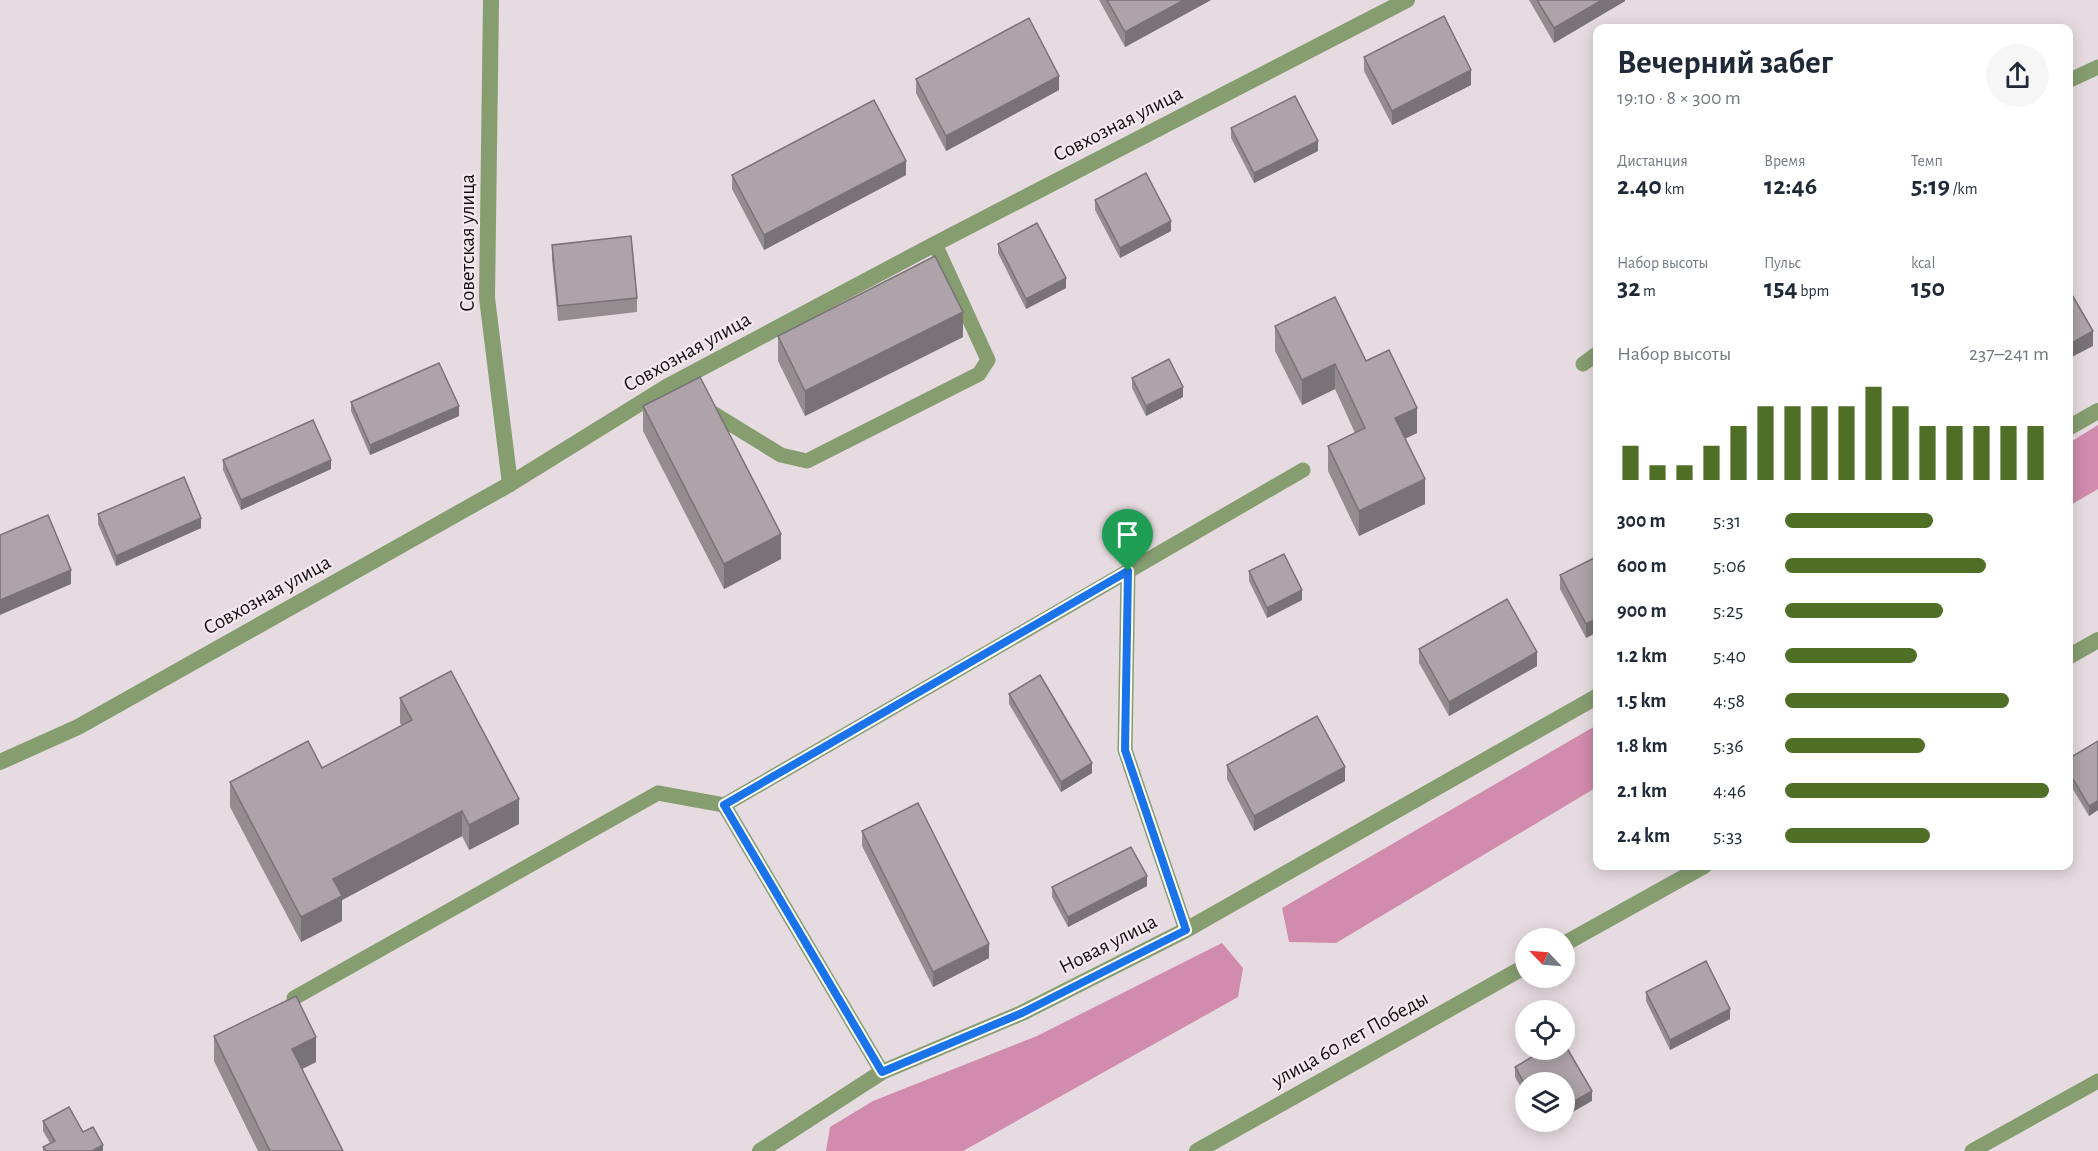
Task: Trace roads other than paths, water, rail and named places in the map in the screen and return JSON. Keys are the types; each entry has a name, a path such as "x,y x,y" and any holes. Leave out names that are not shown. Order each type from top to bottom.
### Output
{"street":[{"name":"Советская улица","path":"491,0 487,298 510,484"},
{"name":"Совхозная улица","path":"0,762 78,727 510,484 668,386 935,244 1407,0"},
{"path":"2073,425 2098,411"},
{"path":"2073,654 2098,640"},
{"name":"Новая улица","path":"760,1151 882,1072 1022,1013 1186,930 1593,699"},
{"path":"1575,938 1697,870"},
{"name":"улица 60 лет Победы","path":"1197,1151 1515,972"}],"lane":[{"path":"2073,79 2098,67"},
{"path":"668,386 782,454 807,461 979,374 988,360 935,244"},
{"path":"1583,364 1593,357"},
{"path":"294,998 658,793 724,805 1303,470"},
{"path":"1128,571 1125,750 1186,930"},
{"path":"724,805 882,1072"},
{"path":"1972,1151 2098,1080"}]}
